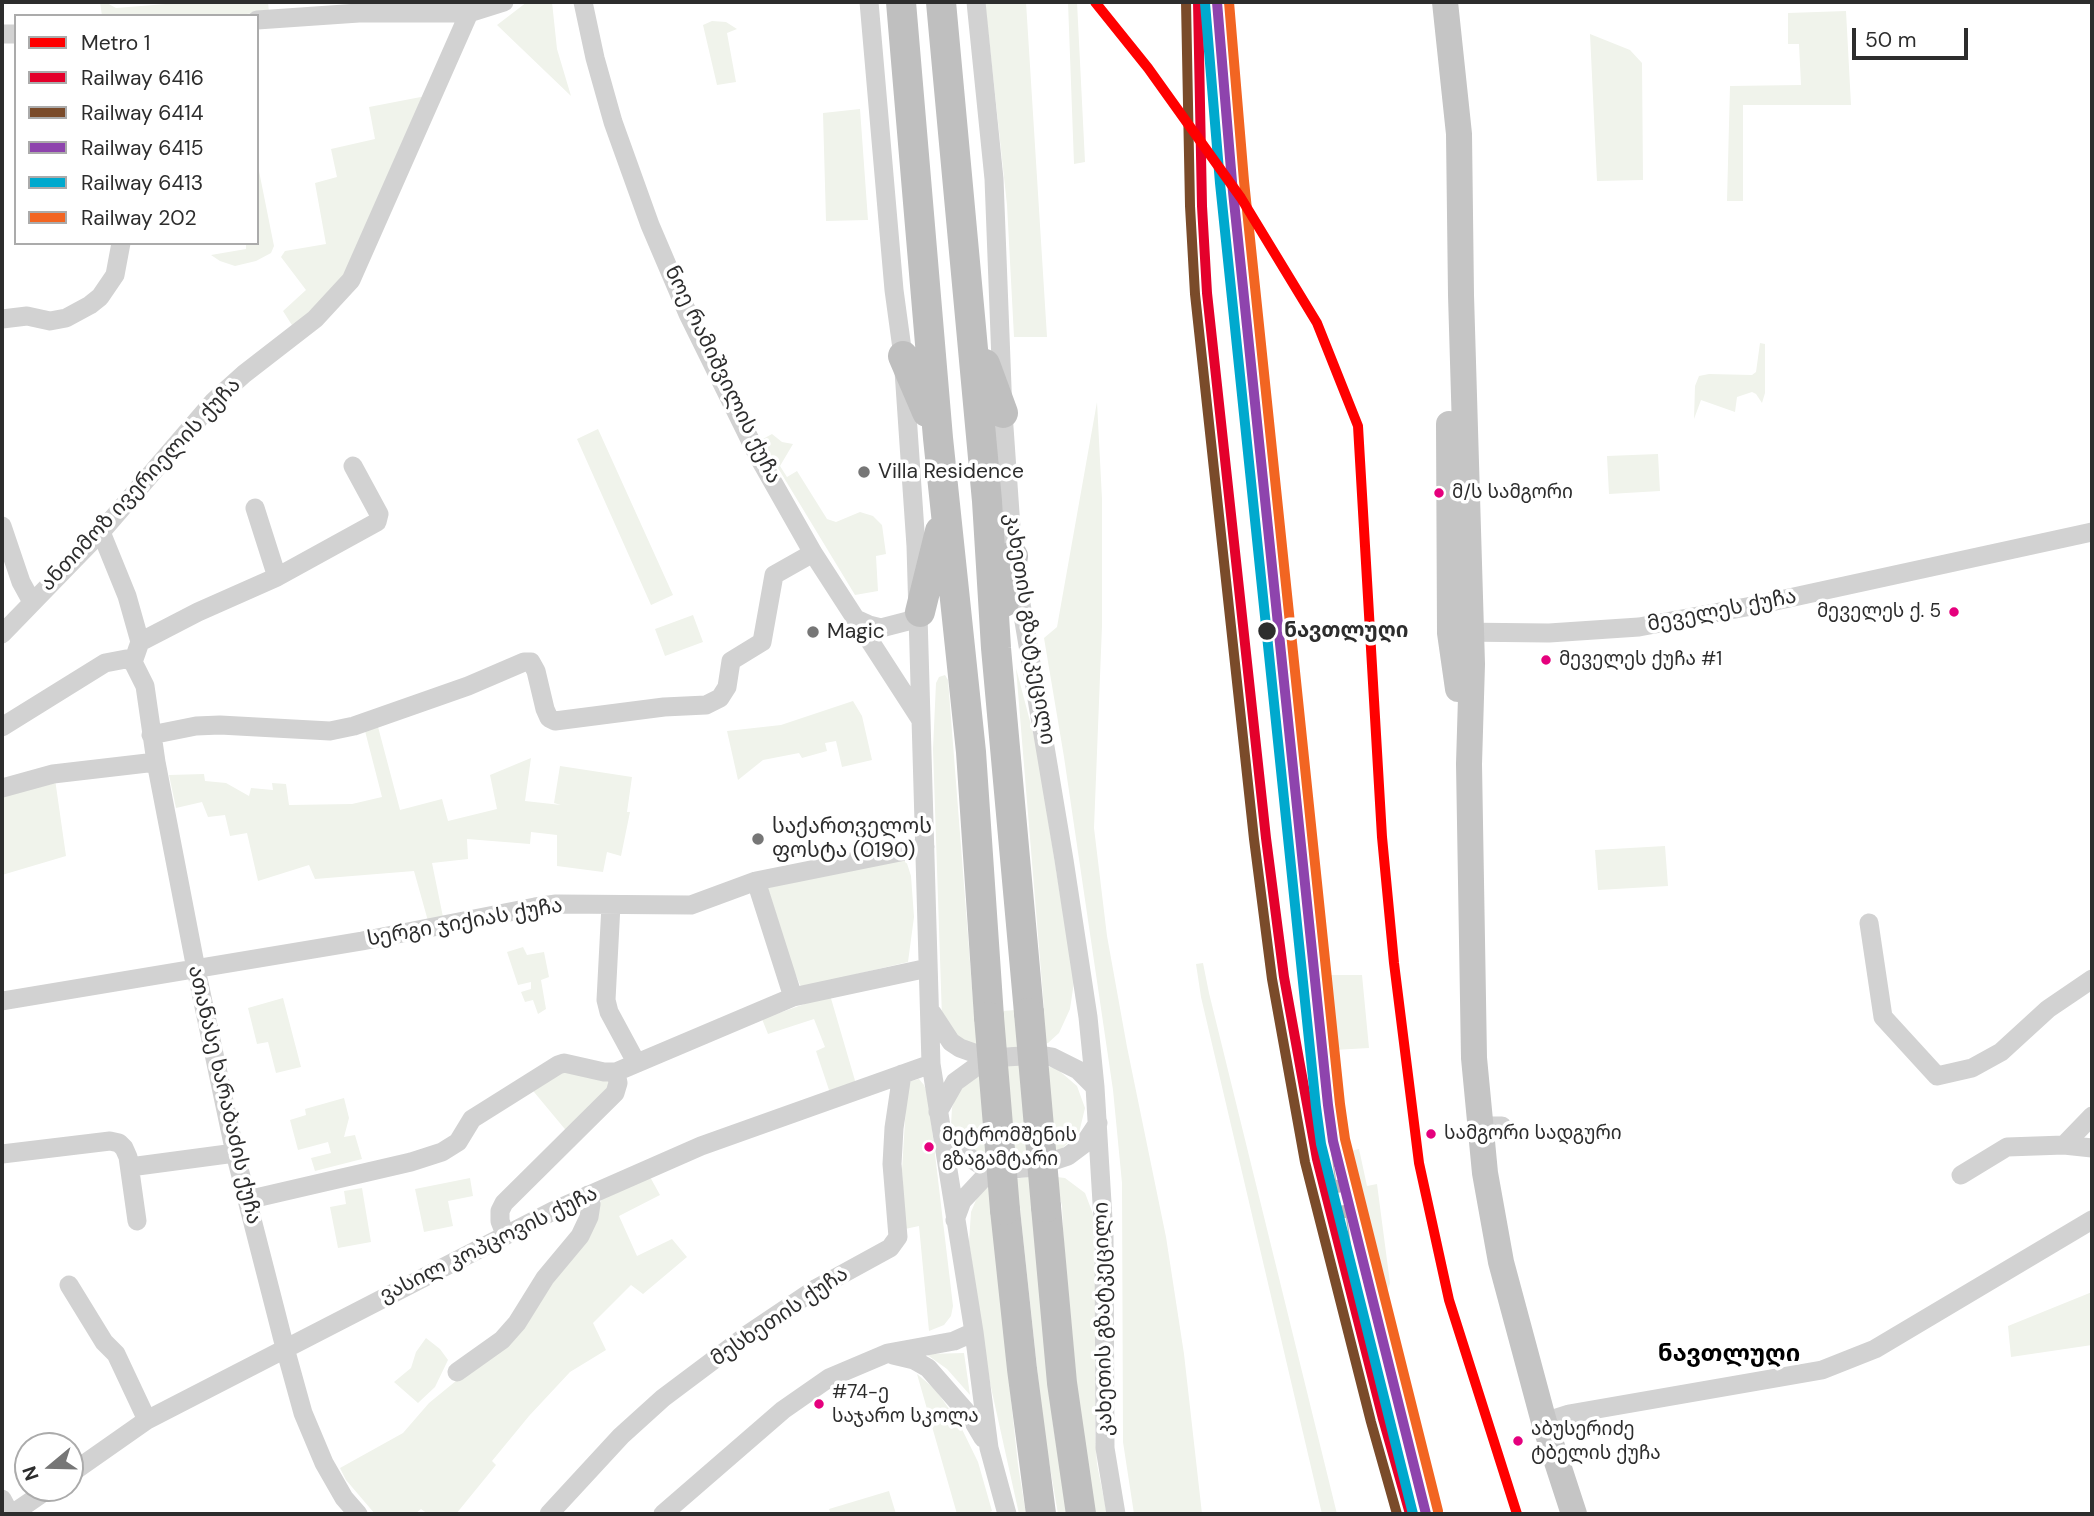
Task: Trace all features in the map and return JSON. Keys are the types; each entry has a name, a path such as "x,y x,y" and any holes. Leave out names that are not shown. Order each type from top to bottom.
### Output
{"highway":[{"path":"901,2 938,438 971,752 1005,1210 1040,1511"},
{"name":"კახეთის გზატკეცილი","path":"941,2 987,501 996,648 1062,1383 1081,1514"},
{"path":"971,324 1003,412"},
{"path":"903,356 938,438"},
{"path":"920,612 945,511"},
{"path":"996,648 1013,556"}],"main road":[{"path":"1445,2 1459,134 1461,295 1448,442 1469,764 1474,1058 1491,1126 1485,1173 1501,1262 1544,1422 1574,1514"}],"street":[{"path":"259,19 357,7 468,13 504,2"},
{"name":"ნოე რამიშვილის ქუჩა","path":"583,2 610,109 650,225 688,314 758,456 813,553 922,720"},
{"path":"869,2 894,290 903,356 920,612 931,1064 974,1332 989,1448 1007,1514"},
{"name":"კახეთის გზატკეცილი","path":"976,2 993,178 1003,412 1013,556 1065,860 1088,1017 1095,1087 1104,1236 1105,1448 1116,1514"},
{"name":"ანთიმოზ ივერიელის ქუჩა","path":"2,634 101,533 214,401 315,319 351,280 468,13"},
{"path":"2,319 27,316 50,321 66,318 90,305 107,288 115,275 121,245"},
{"path":"140,642 198,612 277,577 377,522 379,514 353,466"},
{"path":"255,508 277,577"},
{"path":"2,526 21,582 32,602"},
{"name":"მეველეს ქუჩა","path":"1461,632 1544,633 1639,627 1771,603 2092,532"},
{"path":"2,727 105,663 126,659 133,662 140,642 127,596 101,533"},
{"path":"151,735 196,726 220,725 330,731 354,726 524,662 531,662 536,671 545,709 549,718 555,721 664,707 706,705 720,698 727,687 731,661 762,642 774,575 813,553"},
{"path":"858,620 881,628 908,621 920,612"},
{"name":"ათანასე ხარაბაძის ქუჩა","path":"133,662 145,686 156,762 235,1153 285,1348 303,1413 324,1463 344,1497 358,1514"},
{"path":"2,788 53,774 156,762"},
{"name":"სერგი ჯიქიას ქუჩა","path":"2,1001 362,941 556,904 691,905 756,881 925,847"},
{"path":"756,881 793,997"},
{"path":"611,905 606,1000 636,1062"},
{"path":"1869,923 1883,1017 1937,1076 1972,1068 2001,1052 2048,1009 2092,979"},
{"path":"247,1200 411,1162 442,1152 458,1142 472,1119 558,1065 564,1063 616,1072 793,997 929,968"},
{"path":"931,1010 951,1042 988,1058 1040,1055 1052,1057 1078,1070 1095,1087"},
{"path":"939,1121 956,1082 988,1058"},
{"name":"ვასილ კოპცოვის ქუჩა","path":"84,1464 147,1420 505,1234 701,1146 931,1064"},
{"path":"505,1234 500,1221 504,1203 615,1093 618,1083 616,1072"},
{"name":"მესხეთის ქუჩა","path":"549,1514 621,1436 663,1398 747,1335 817,1288 890,1248 898,1237 892,1164 902,1074"},
{"path":"2064,1145 2092,1116"},
{"path":"939,1121 958,1150 990,1171 1035,1167 1068,1156 1084,1144 1098,1124"},
{"path":"2,1154 110,1141 124,1148 130,1167 137,1221"},
{"path":"1961,1175 2007,1147 2064,1145 2092,1148"},
{"path":"130,1167 235,1153"},
{"path":"955,1220 962,1201 990,1171"},
{"path":"457,1372 502,1340 517,1323 545,1278 580,1236 589,1217 591,1205 588,1195"},
{"path":"1544,1422 1569,1414 1822,1370 1875,1349 2092,1220"},
{"path":"69,1285 104,1342 116,1354 147,1420"},
{"path":"663,1514 783,1410 828,1378 888,1353 954,1341 974,1332"},
{"path":"888,1353 914,1360 928,1368 970,1416 989,1448"},
{"path":"333,1514 344,1497"},
{"path":"2,1499 11,1514 29,1502"}],"shaded area":[{"path":"100,2 116,8 166,2 268,2 269,12 246,14 102,14"},
{"path":"527,2 552,2 557,49 571,96 497,25"},
{"path":"985,2 1026,2 1047,337 1014,337 1007,205"},
{"path":"1068,2 1077,2 1085,162 1074,164"},
{"path":"1846,11 1851,105 1743,105 1743,201 1727,201 1730,86 1801,85 1799,44 1788,44 1788,13"},
{"path":"712,21 726,22 737,29 727,33 736,82 717,85 703,25"},
{"path":"1590,34 1630,50 1642,63 1643,180 1597,181"},
{"path":"426,96 348,274 295,330 283,311 306,290 281,257 285,251 326,244 315,183 337,177 331,149 375,139 369,107"},
{"path":"860,109 868,220 826,221 823,113"},
{"path":"259,171 274,246 271,253 256,261 235,266 211,255 246,249 246,245 259,245"},
{"path":"1760,343 1765,344 1765,393 1762,403 1752,392 1737,397 1735,412 1701,400 1694,419 1695,386 1699,376 1752,375 1756,372"},
{"path":"1097,402 1102,499 1102,626 1094,828 1107,936 1166,1237 1184,1354 1202,1514 1134,1514 1123,1442 1122,1183 1113,1090 1044,638 1057,627"},
{"path":"598,429 673,595 651,605 577,439"},
{"path":"772,434 782,442 793,444 780,466 787,477 797,471 827,519 836,522 860,512 873,516 882,525 886,554 876,556 878,591 855,595 761,440"},
{"path":"1658,454 1660,491 1609,494 1607,456"},
{"path":"693,615 703,642 665,656 655,629"},
{"path":"1016,668 1036,744 1074,982 1070,1009 1059,1033 1048,1043 1028,1047 972,1048 956,1040 942,1018 933,749 936,683 939,677 945,675 948,680 974,1013 1044,1008"},
{"path":"853,701 862,716 872,760 842,767 836,741 825,743 827,751 802,758 799,753 763,760 738,780 727,731 781,725"},
{"path":"377,723 400,810 442,799 448,821 497,809 490,775 531,758 525,801 561,805 554,803 560,766 632,777 627,812 630,812 621,856 607,852 603,872 557,866 557,835 531,832 530,844 467,839 468,859 432,863 443,917 428,921 414,871 315,879 309,865 258,881 247,833 230,836 225,815 208,817 202,802 176,808 169,775 204,774 205,781 226,783 249,796 251,788 273,790 272,783 286,784 289,805 352,804 382,797 364,727"},
{"path":"55,779 66,856 2,875 2,792"},
{"path":"1665,846 1668,886 1598,890 1595,850"},
{"path":"905,857 911,876 914,917 908,962 801,987 787,955 766,886"},
{"path":"523,947 527,955 544,952 549,977 541,980 546,1009 538,1014 533,1000 525,1002 521,992 531,989 531,982 518,985 507,952"},
{"path":"1203,963 1337,1514 1322,1514 1201,997 1196,964"},
{"path":"1325,975 1362,975 1369,1048 1334,1050"},
{"path":"830,995 856,1084 830,1093 816,1051 825,1047 814,1019 768,1034 762,1019"},
{"path":"283,998 301,1067 276,1073 268,1042 257,1044 248,1008"},
{"path":"1013,1064 1056,1068 1077,1086 1085,1108 1079,1133 1058,1152 1039,1159 996,1163 960,1143 951,1125 952,1108 966,1079"},
{"path":"554,1070 608,1076 611,1087 569,1134 529,1086"},
{"path":"919,1079 928,1095 953,1306 951,1316 944,1325 929,1331 919,1226 905,1229 902,1170 907,1088 911,1081"},
{"path":"344,1098 349,1118 344,1137 355,1135 362,1159 315,1171 311,1158 331,1153 328,1142 298,1150 290,1120 306,1115 305,1109"},
{"path":"1359,1149 1367,1186 1377,1184 1390,1283 1384,1301 1346,1152"},
{"path":"649,1175 660,1195 619,1216 637,1256 672,1239 687,1257 643,1294 631,1285 593,1323 606,1350 570,1372 529,1416 492,1461 496,1465 456,1514 428,1514 421,1509 415,1514 375,1514 346,1480 340,1468 403,1433 429,1403 516,1335 606,1193"},
{"path":"1040,1175 1065,1178 1085,1193 1093,1214 1095,1435 1097,1464 1107,1514 1095,1514 1080,1435 1066,1298 1060,1199 1032,1209 1053,1424 1067,1514 1058,1514 1044,1432 1020,1210 991,1214 1018,1465 1026,1514 1019,1514 990,1383 969,1242 971,1212 979,1193 995,1182"},
{"path":"470,1178 473,1196 448,1201 453,1226 424,1232 415,1189"},
{"path":"362,1188 371,1242 338,1248 330,1207 346,1204 344,1191"},
{"path":"2092,1292 2092,1345 2011,1357 2008,1326"},
{"path":"426,1338 440,1349 448,1360 435,1387 418,1403 394,1382 411,1368 416,1352"},
{"path":"964,1353 970,1395 947,1369 926,1354"},
{"path":"917,1374 935,1389 959,1423 978,1462 992,1511 985,1514 957,1514"},
{"path":"889,1491 896,1514 831,1514 829,1509"}],"railway":[{"path":"1333,1141 1357,1313"},
{"path":"1409,1509 1411,1514"}],"metro line":[{"name":"1","path":"1095,2 1148,68 1241,198 1317,323 1358,426 1382,837 1394,963 1419,1163 1449,1300 1517,1514"}],"rail line":[{"name":"6414","path":"1186,2 1190,206 1195,294 1254,839 1272,979 1305,1162 1397,1514"},
{"name":"6416","path":"1198,2 1202,206 1207,293 1266,838 1284,977 1317,1159 1410,1514"},
{"name":"6415","path":"1217,2 1232,182 1328,1105 1333,1141 1426,1514"},
{"name":"202","path":"1229,2 1244,181 1340,1104 1345,1139 1438,1511"},
{"name":"6413","path":"1205,3 1220,183 1321,1144 1413,1514"}],"place":[{"name":"Villa Residence","path":"864,472"},
{"name":"მ/ს სამგორი","path":"1439,493"},
{"name":"მეველეს ქ. 5","path":"1954,612"},
{"name":"ნავთლუღი","path":"1267,631"},
{"name":"Magic","path":"813,632"},
{"name":"მეველეს ქუჩა #1","path":"1546,660"},
{"name":"საქართველოს ფოსტა (0190)","path":"758,839"},
{"name":"სამგორი სადგური","path":"1431,1134"},
{"name":"მეტრომშენის გზაგამტარი","path":"929,1147"},
{"name":"#74-ე საჯარო სკოლა","path":"819,1404"},
{"name":"აბუსერიძე ტბელის ქუჩა","path":"1518,1441"}],"district":[{"name":"ნავთლუღი","path":"1729,1355"}]}
